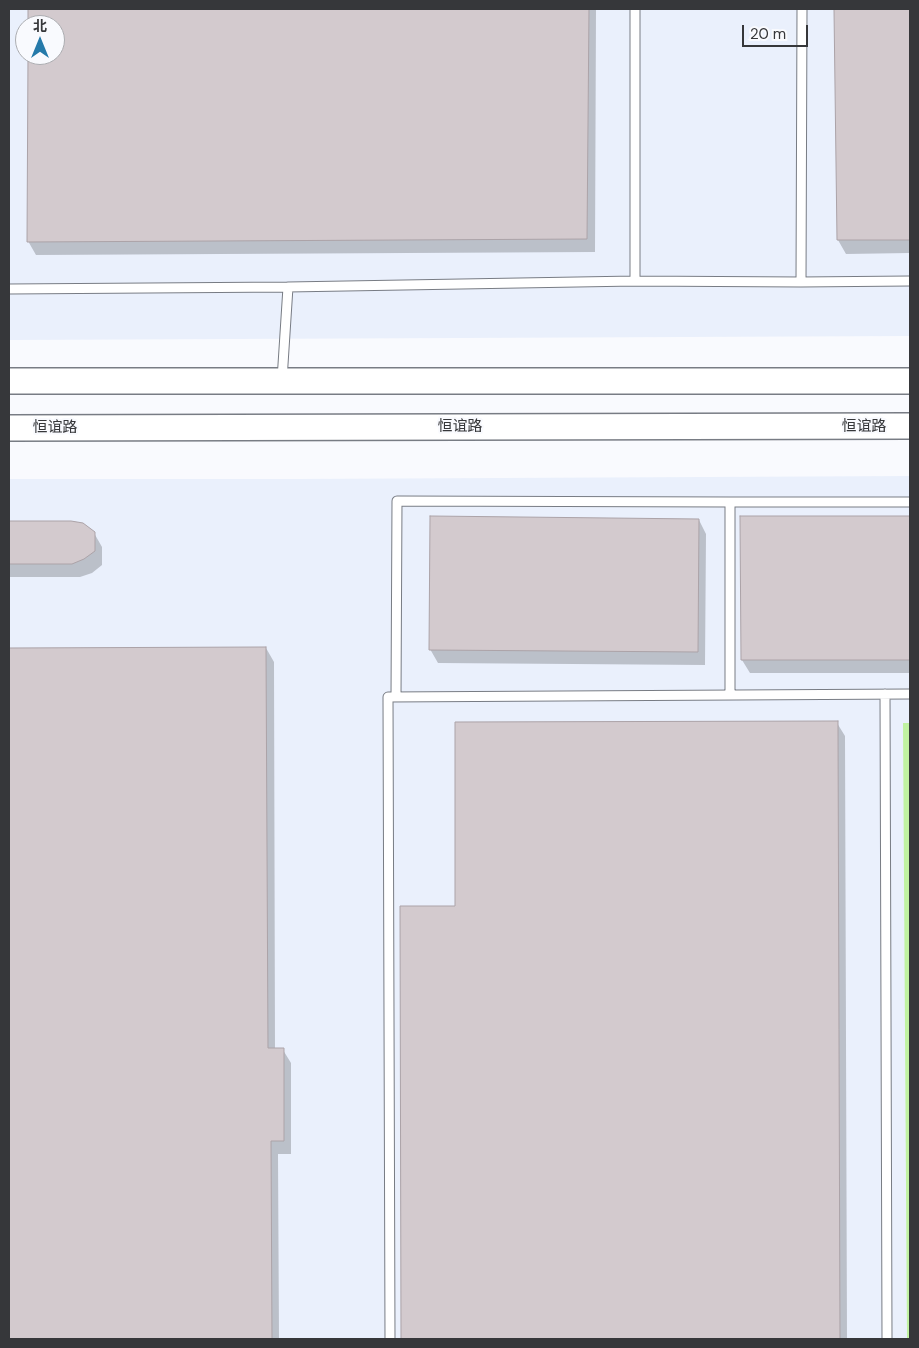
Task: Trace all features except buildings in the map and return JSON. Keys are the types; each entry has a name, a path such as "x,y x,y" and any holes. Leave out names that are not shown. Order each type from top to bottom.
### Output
{"main road":[{"path":"9,381 910,381"},
{"name":"恒谊路","path":"9,428 910,426"}],"lane":[{"path":"634,9 635,281"},
{"path":"801,282 802,9"},
{"path":"9,289 288,287 635,281 910,281"},
{"path":"282,381 288,287"},
{"path":"396,697 397,501 910,502"},
{"path":"730,502 730,695"},
{"path":"885,694 887,1339"},
{"path":"390,1339 388,697 910,694"}],"shaded area":[{"path":"9,9 910,9 910,336 9,340"},
{"path":"910,476 910,1339 9,1339 9,479"}],"green space":[{"path":"903,723 910,723 910,1339 907,1339"}]}
